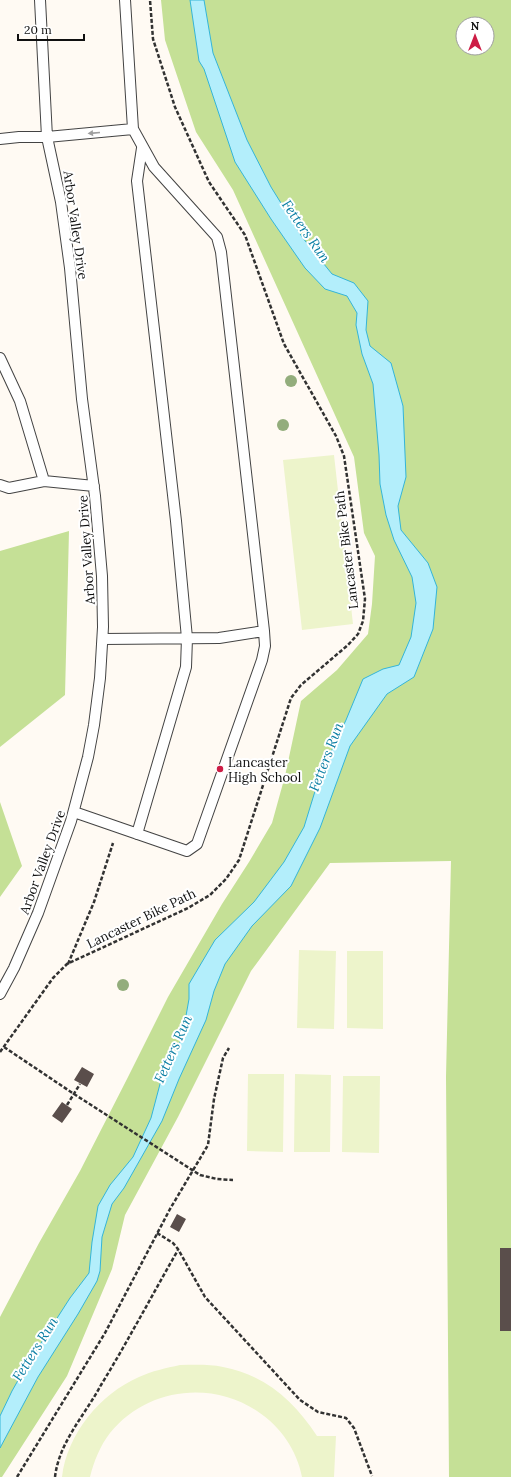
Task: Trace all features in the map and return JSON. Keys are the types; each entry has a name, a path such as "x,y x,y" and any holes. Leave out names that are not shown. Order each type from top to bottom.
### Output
{"lane":[{"name":"Arbor Valley Drive","path":"0,994 14,968 38,913 74,812 88,757 94,725 103,639 102,576 94,486 82,399 70,268 61,202 47,137 40,0"},
{"path":"74,812 187,851 197,844 262,660 265,646 219,244 217,237 154,167 133,130 124,0"},
{"path":"1,139 133,130"},
{"path":"137,834 186,667 187,638 176,521 137,181 142,148"},
{"path":"0,358 20,400 44,481"},
{"path":"0,485 9,488 44,481 94,486"},
{"path":"103,639 219,638 264,631"}],"path":[{"name":"Lancaster Bike Path","path":"0,1052 52,978 67,964 188,908 210,895 226,880 239,860 291,698 301,685 348,645 358,634 363,621 365,599 344,456 336,436 284,344 245,234 209,182 175,106 152,39 150,0"},
{"path":"67,964 94,902 118,828"},
{"path":"4,1047 113,1120 200,1175 217,1179 233,1180"},
{"path":"17,1477 106,1333 157,1233 208,1145 214,1099 223,1058 229,1048"},
{"path":"67,1105 80,1084"},
{"path":"157,1233 173,1243 178,1249 205,1297 300,1400 318,1412 346,1418 354,1428 372,1476"},
{"path":"55,1477 61,1452 72,1431 101,1387 178,1249"}],"green space":[{"path":"161,0 511,0 511,1477 449,1477 446,1077 451,861 330,863 251,971 178,1117 125,1215 112,1269 67,1376 2,1477 0,1477 0,1317 39,1243 80,1171 168,997 222,904 272,823 285,776 301,701 337,670 368,634 372,604 375,556 364,533 354,457 233,190 196,132 165,40"},
{"path":"334,455 353,624 302,630 283,460"},
{"path":"69,531 65,695 0,747 0,551"},
{"path":"0,802 22,866 0,897"},
{"path":"299,950 336,951 334,1029 297,1028"},
{"path":"347,951 383,951 383,1029 347,1028"},
{"path":"248,1074 284,1074 283,1152 247,1151"},
{"path":"295,1074 331,1075 330,1152 294,1152"},
{"path":"343,1076 380,1076 379,1153 342,1152"},
{"path":"180,1365 212,1365 238,1371 252,1376 277,1391 299,1412 317,1436 336,1436 334,1477 302,1477 300,1467 292,1448 280,1431 265,1417 239,1401 220,1395 200,1392 160,1398 142,1406 125,1418 110,1433 103,1443 93,1465 90,1477 62,1477 65,1461 78,1431 99,1405 125,1384 139,1377 154,1371"}],"water":[{"path":"190,0 204,0 213,53 247,140 271,187 302,237 332,274 354,283 368,301 366,330 370,346 391,363 403,406 406,477 398,506 401,530 428,563 437,587 433,629 414,677 387,694 350,746 320,828 291,886 252,926 225,964 214,991 206,1020 162,1121 124,1188 112,1204 102,1237 100,1271 97,1281 38,1377 0,1448 0,1416 12,1391 70,1298 89,1273 98,1206 110,1185 133,1157 151,1118 160,1084 182,1038 189,999 189,984 215,940 254,902 284,862 304,827 320,775 346,720 363,679 383,669 399,665 411,637 416,603 412,577 394,540 386,515 380,484 373,384 362,354 356,325 357,313 347,296 325,289 305,268 271,219 235,162 204,69 199,61"}],"building":[{"path":"82,1067 94,1074 87,1087 74,1080"},
{"path":"62,1102 72,1109 62,1123 52,1116"},
{"path":"177,1214 186,1219 179,1232 170,1227"},
{"path":"500,1248 511,1248 511,1331 500,1331"}],"place":[{"name":"Lancaster High School","path":"220,769"}],"water label":[{"name":"Fetters Run","path":"306,231"},
{"name":"Fetters Run","path":"326,757"},
{"name":"Fetters Run","path":"173,1049"},
{"name":"Fetters Run","path":"35,1349"}]}
